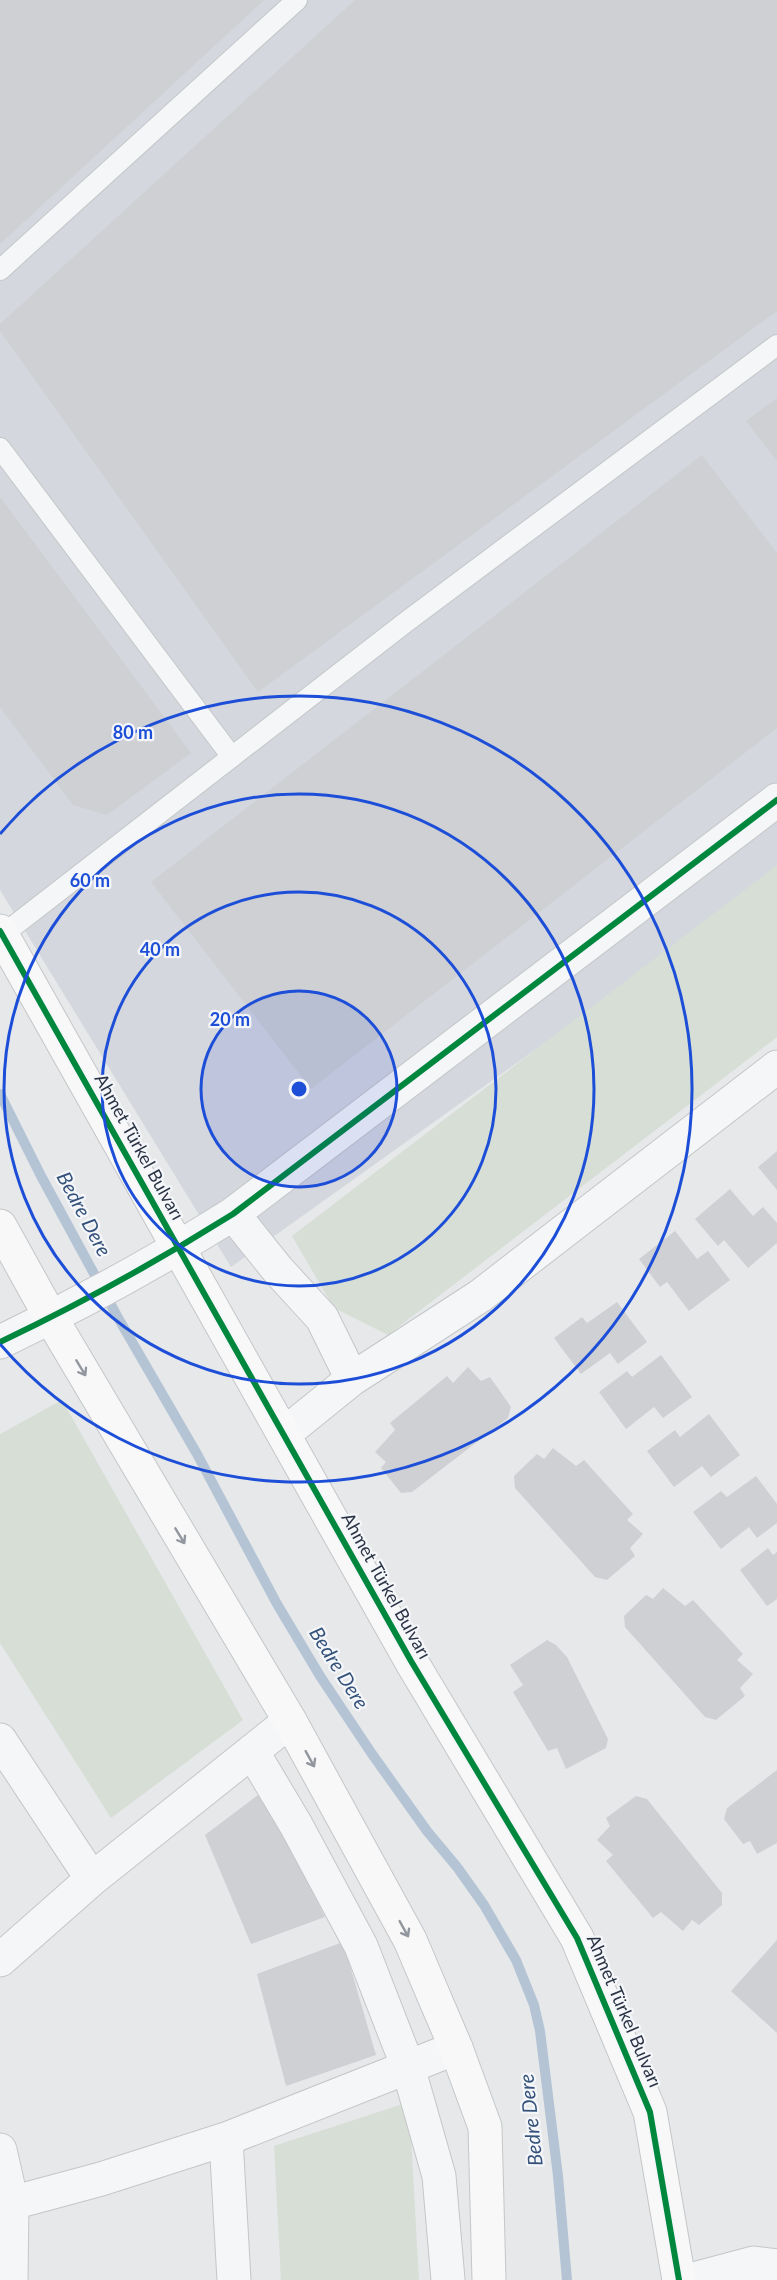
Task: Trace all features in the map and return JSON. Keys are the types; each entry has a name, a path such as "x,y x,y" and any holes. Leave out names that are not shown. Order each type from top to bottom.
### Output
{"street":[{"path":"0,1342 135,1272 233,1214 777,800"},
{"name":"Ahmet Türkel Bulvarı","path":"1,933 411,1661 577,1938 650,2112 679,2280"},
{"path":"284,1434 352,1379 480,1296 777,1067"},
{"path":"233,1214 278,1270 322,1318 352,1379"},
{"path":"0,1226 63,1311 411,1940 456,2048 485,2127 489,2280"},
{"path":"0,1960 92,1879 290,1721"},
{"path":"0,1740 92,1879"},
{"path":"252,1751 296,1825 361,1946 408,2067 439,2176 448,2280"},
{"path":"12,2203 101,2179 226,2139 456,2048"},
{"path":"226,2139 234,2280"},
{"path":"0,2150 12,2203 8,2267"},
{"path":"690,2280 754,2263 777,2266"}],"lane":[{"path":"0,270 297,0"},
{"path":"1,933 406,622 777,345"},
{"path":"0,448 231,757"}],"shaded area":[{"path":"0,0 777,0 777,877 231,1267 0,890"},
{"path":"777,865 777,1037 388,1335 334,1308 292,1236"},
{"path":"62,1400 243,1720 111,1818 0,1643 0,1434"},
{"path":"409,2102 419,2280 281,2280 274,2146"}],"building":[{"path":"0,0 264,0 0,244"},
{"path":"355,0 777,0 777,311 258,692 0,331 0,324"},
{"path":"777,398 777,461 746,421"},
{"path":"702,455 777,553 777,728 311,1089 151,882"},
{"path":"0,497 191,753 107,815 73,805 0,707"},
{"path":"777,1151 777,1190 758,1167"},
{"path":"730,1189 753,1216 763,1207 777,1223 777,1243 748,1268 724,1240 718,1246 695,1219"},
{"path":"675,1231 697,1259 708,1251 730,1280 689,1311 667,1282 660,1287 639,1259"},
{"path":"617,1302 647,1342 618,1364 610,1353 581,1374 554,1338 582,1317 587,1323"},
{"path":"661,1355 692,1397 663,1418 654,1407 626,1429 599,1392 627,1371 632,1377"},
{"path":"468,1367 481,1381 490,1377 511,1407 508,1418 412,1492 401,1493 381,1468 386,1462 375,1452 395,1430 390,1423 447,1376 453,1383"},
{"path":"709,1414 740,1455 711,1477 702,1466 674,1487 647,1451 675,1430 680,1437"},
{"path":"553,1448 576,1466 584,1460 633,1514 627,1520 643,1534 630,1548 635,1556 607,1580 595,1577 515,1488 514,1476 537,1454 544,1459"},
{"path":"756,1476 777,1504 777,1523 757,1538 749,1527 721,1549 693,1512 721,1491 727,1497"},
{"path":"768,1548 773,1555 777,1552 777,1599 767,1606 740,1570"},
{"path":"663,1588 685,1606 693,1600 743,1654 737,1660 753,1674 740,1688 745,1696 716,1720 705,1717 625,1627 624,1616 646,1595 653,1599"},
{"path":"547,1640 556,1645 567,1657 608,1739 606,1748 566,1769 557,1748 548,1751 513,1692 523,1685 510,1665"},
{"path":"777,1770 777,1843 757,1854 750,1841 743,1844 724,1819 727,1808"},
{"path":"262,1792 325,1917 251,1944 205,1835"},
{"path":"636,1796 647,1799 722,1893 722,1905 699,1925 692,1920 683,1931 661,1912 653,1918 606,1861 613,1855 597,1840 610,1826 606,1818"},
{"path":"777,1940 777,2033 731,1991"},
{"path":"343,1942 376,2055 286,2086 257,1974"}],"waterway":[{"name":"Bedre Dere","path":"0,1094 41,1176 117,1316 197,1454 277,1604 320,1676 372,1754 484,1905 516,1960 534,2005 540,2031 558,2176 567,2280"}],"cycle path":[{"path":"0,1342 60,1313 233,1214 777,800"},
{"path":"0,931 411,1661 577,1938 650,2112 679,2280"}]}
